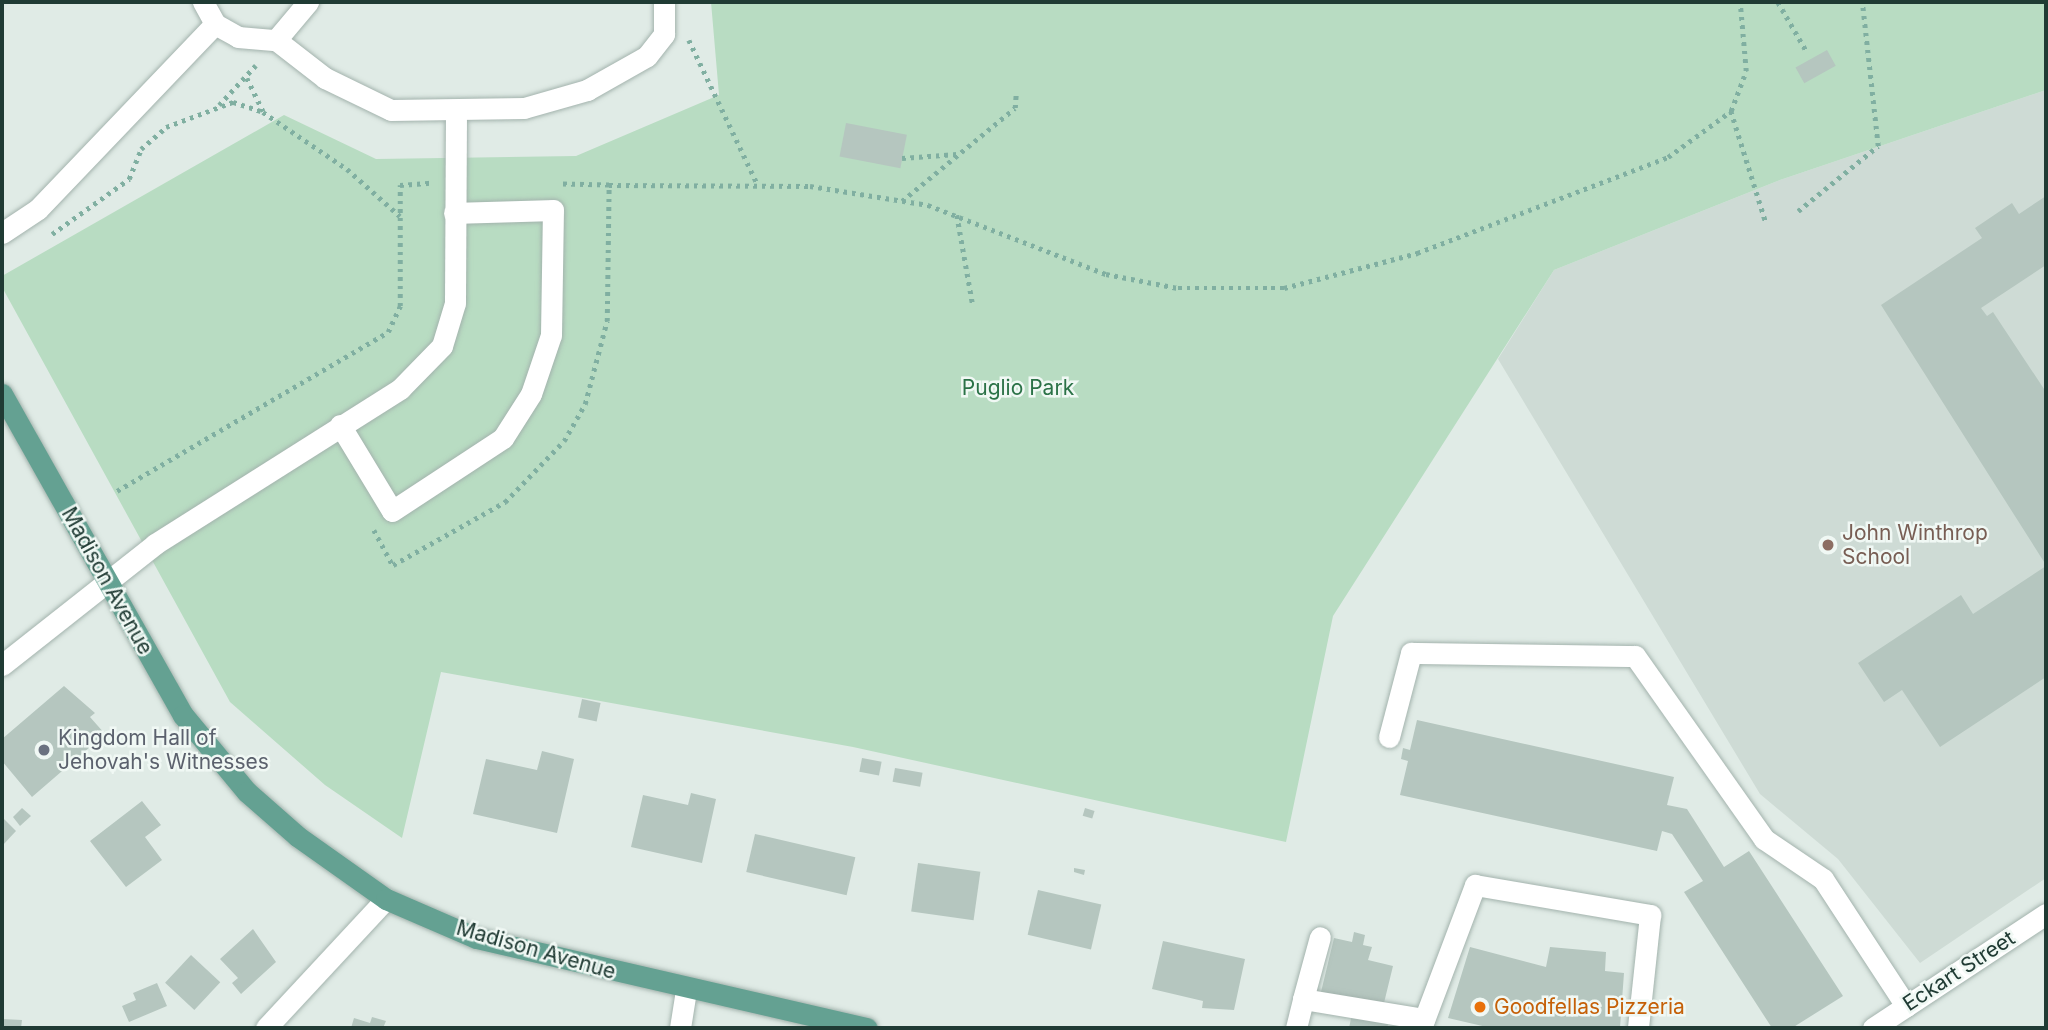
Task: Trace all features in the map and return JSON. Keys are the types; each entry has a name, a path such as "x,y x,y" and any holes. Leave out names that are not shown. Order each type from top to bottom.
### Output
{"main road":[{"name":"Madison Avenue","path":"2,394 183,715 247,792 386,899 477,938 686,989 867,1028"}],"street":[{"path":"203,2 215,24 239,37 276,40 325,78 391,110 456,112 524,108 587,90 647,56 664,34 664,2"},
{"path":"276,40 308,2"},
{"path":"2,233 38,209 215,24"},
{"path":"2,665 155,544 400,389 442,345 455,303 456,112"},
{"path":"340,425 392,511 503,438 531,394 551,335 553,210 454,213"},
{"path":"1389,737 1411,653 1635,656 1764,839 1823,879 1906,1006"},
{"path":"1303,999 1422,1023 1475,885 1650,915 1638,1028"},
{"path":"266,1028 386,899"},
{"name":"Eckart Street","path":"1873,1028 2046,914"},
{"path":"1296,1028 1320,937"},
{"path":"680,1028 686,989"}],"path":[{"path":"609,185 759,186 902,201 957,215 1106,274 1178,288 1284,288 1417,253 1668,158 1731,111 1746,71 1740,2"},
{"path":"1778,2 1807,52"},
{"path":"1798,211 1878,146 1862,2"},
{"path":"664,34 693,41 759,186"},
{"path":"218,105 247,77 276,40"},
{"path":"247,77 263,112"},
{"path":"902,201 1015,108 1016,95"},
{"path":"38,241 84,216 128,179 141,149 166,127 218,105 233,102 263,112 347,169 400,216"},
{"path":"1731,111 1766,223"},
{"path":"902,158 960,154"},
{"path":"957,215 973,306"}],"shaded area":[{"name":"John Winthrop School","path":"2046,90 2046,878 1920,963 1838,859 1760,794 1498,359 1554,270 1780,180"}],"green space":[{"name":"Puglio Park","path":"711,2 2046,2 2046,90 1780,180 1554,270 1333,616 1286,842 853,747 441,672 402,838 325,785 230,702 2,287 2,276 284,115 376,159 576,156 719,95"}],"building":[{"path":"1827,50 1836,66 1804,83 1796,67"},
{"path":"846,123 907,135 900,168 840,156"},
{"path":"2046,196 2046,265 1981,308 1987,316 1993,312 2046,392 2046,565 1881,305 1982,238 1975,228 2012,203 2019,214"},
{"path":"2046,566 2046,677 1940,747 1902,690 1884,702 1858,663 1961,595 1973,614"},
{"name":"Kingdom Hall of Jehovah's Witnesses","path":"64,686 95,713 90,717 105,734 32,797 2,761 2,739"},
{"path":"582,699 601,703 597,722 578,718"},
{"path":"1417,720 1674,777 1667,805 1687,809 1724,867 1749,851 1843,996 1792,1028 1772,1028 1684,892 1703,881 1672,834 1662,831 1657,851 1400,795 1408,761 1401,759 1403,748 1410,750"},
{"path":"542,751 574,759 557,833 473,814 486,759 537,770"},
{"path":"862,758 882,762 879,776 859,772"},
{"path":"895,768 923,773 920,787 893,782"},
{"path":"691,793 716,799 702,863 631,847 643,795 688,805"},
{"path":"142,801 161,825 145,837 162,860 126,887 90,841"},
{"path":"22,808 31,816 20,826 13,817"},
{"path":"1085,808 1095,811 1092,819 1083,816"},
{"path":"2,817 16,831 2,846"},
{"path":"755,834 855,857 847,895 746,872"},
{"path":"918,863 980,872 974,920 911,912"},
{"path":"1074,868 1085,870 1084,875 1074,872"},
{"path":"1038,890 1101,905 1091,949 1028,935"},
{"path":"253,929 276,962 241,994 232,983 238,978 220,959"},
{"path":"1354,932 1365,935 1363,945 1372,947 1368,960 1393,966 1383,1007 1321,992 1334,938 1352,942"},
{"path":"1163,941 1245,959 1234,1010 1202,1008 1203,1001 1152,989"},
{"path":"1470,947 1546,967 1550,947 1606,952 1605,971 1624,973 1620,1028 1491,1028 1448,1018"},
{"path":"191,955 220,982 194,1010 165,983"},
{"path":"157,983 167,1006 129,1022 122,1006 136,1000 133,993"},
{"path":"1352,1014 1389,1021 1387,1028 1349,1028"},
{"path":"372,1017 386,1021 383,1028 351,1028 354,1018 370,1023"},
{"path":"2,1019 22,1020 21,1028 2,1028"}],"place":[{"name":"John Winthrop School","path":"1828,545"},
{"name":"Kingdom Hall of Jehovah's Witnesses","path":"44,750"},
{"name":"Goodfellas Pizzeria","path":"1480,1007"}]}
